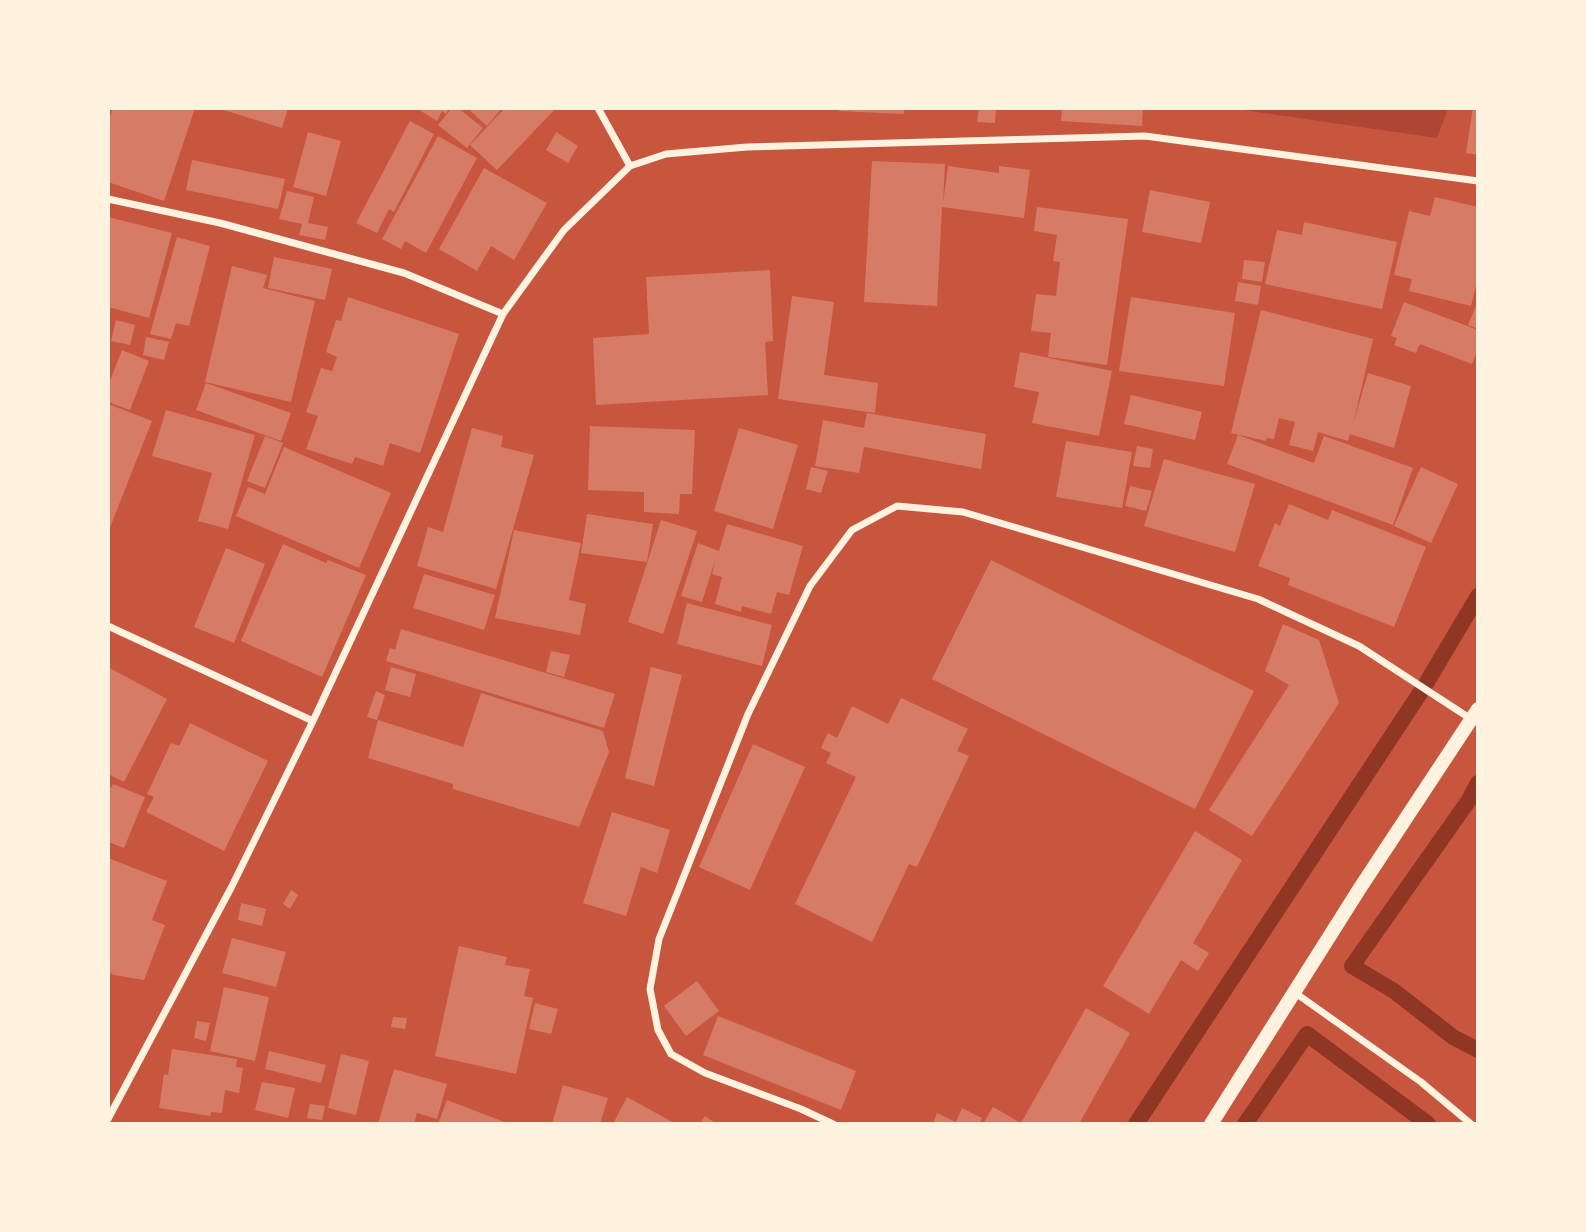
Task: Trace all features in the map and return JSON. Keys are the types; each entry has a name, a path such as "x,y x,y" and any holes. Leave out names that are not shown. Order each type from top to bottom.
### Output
{"main road":[{"path":"1211,1124 1368,876 1475,714"}],"street":[{"path":"598,108 630,166"},
{"path":"108,1119 232,886 313,721 503,314 564,230 630,166 666,154 747,147 1145,136 1478,181"},
{"path":"108,199 220,223 404,273 503,314"},
{"path":"833,1124 705,1073 671,1054 658,1030 650,989 659,940 748,714 810,586 852,530 897,506 963,512 1258,599 1359,646 1475,714"},
{"path":"108,626 313,721"},
{"path":"1294,992 1422,1082 1471,1124"}],"shaded area":[{"path":"1236,109 1448,109 1437,138"}],"building":[{"path":"113,108 195,108 164,201 108,182 108,123"},
{"path":"217,108 288,108 282,128"},
{"path":"416,108 449,108 446,114 442,111 437,121"},
{"path":"452,108 458,108 483,128 467,148 438,125"},
{"path":"467,108 502,108 487,126"},
{"path":"505,108 556,108 497,170 470,145"},
{"path":"839,108 904,108 904,114 839,111"},
{"path":"979,108 996,108 995,123 977,122"},
{"path":"1062,108 1143,108 1142,126 1061,121"},
{"path":"1473,108 1478,108 1478,155 1466,153"},
{"path":"410,121 434,134 394,212 389,209 377,233 356,223"},
{"path":"308,132 341,141 326,196 293,187"},
{"path":"556,132 578,146 568,163 546,150"},
{"path":"438,136 477,158 426,253 405,241 401,249 382,239"},
{"path":"192,160 285,179 278,209 186,190"},
{"path":"872,161 945,164 943,203 948,166 999,173 999,166 1030,170 1024,218 942,207 937,306 864,302"},
{"path":"484,168 547,203 514,260 491,246 477,271 439,249"},
{"path":"1150,190 1210,202 1201,243 1142,232"},
{"path":"287,191 314,197 308,223 328,227 325,240 299,235 302,224 279,219"},
{"path":"1435,197 1478,207 1478,277 1471,306 1409,291 1412,279 1394,275 1409,211 1430,216"},
{"path":"1037,207 1128,219 1107,365 1048,357 1051,333 1031,331 1036,294 1056,296 1060,262 1053,261 1057,235 1034,231"},
{"path":"108,217 172,233 149,318 108,307"},
{"path":"1304,222 1397,242 1382,309 1265,284 1277,230 1302,235"},
{"path":"177,237 210,246 189,326 176,323 171,339 150,334"},
{"path":"274,257 332,269 325,300 268,288"},
{"path":"1244,260 1265,262 1262,282 1242,279"},
{"path":"232,266 267,275 263,288 315,301 291,402 205,382"},
{"path":"770,270 773,341 765,342 768,395 596,405 593,338 649,334 646,277"},
{"path":"1238,282 1261,286 1258,305 1235,301"},
{"path":"792,296 834,302 824,375 878,383 875,413 778,399"},
{"path":"348,297 459,334 420,453 390,443 383,466 355,457 352,464 306,449 318,416 306,412 321,368 332,371 337,357 326,352 336,320 341,321"},
{"path":"1131,297 1235,313 1224,386 1119,371"},
{"path":"1478,301 1478,329 1468,325"},
{"path":"1404,302 1478,330 1478,349 1472,364 1420,344 1416,353 1394,345 1397,338 1391,336"},
{"path":"1261,310 1373,339 1353,424 1368,373 1411,386 1394,448 1350,434 1348,441 1318,432 1313,451 1289,445 1295,422 1279,418 1274,439 1267,438 1266,441 1231,433"},
{"path":"116,320 135,325 130,345 111,341"},
{"path":"146,337 169,342 164,360 143,355"},
{"path":"122,350 149,361 130,410 108,402 108,386"},
{"path":"1020,352 1112,371 1099,436 1032,423 1039,392 1014,387"},
{"path":"206,383 291,413 281,441 196,410"},
{"path":"1131,395 1202,412 1195,440 1124,424"},
{"path":"108,404 152,421 109,530 108,530"},
{"path":"166,410 255,435 228,529 198,521 212,473 152,456"},
{"path":"867,413 986,434 981,469 864,447 859,473 815,466 823,420 864,428"},
{"path":"590,426 695,430 692,494 680,494 679,514 644,512 644,492 588,490"},
{"path":"472,428 503,436 501,447 534,455 496,589 417,566 428,527 443,532"},
{"path":"739,428 798,445 773,529 714,511"},
{"path":"1238,435 1314,463 1324,436 1413,468 1393,525 1227,464"},
{"path":"265,436 283,443 265,488 247,481"},
{"path":"1066,441 1132,452 1122,508 1056,497"},
{"path":"1137,446 1153,449 1150,468 1133,466"},
{"path":"284,447 391,493 359,568 236,516 248,487 265,494"},
{"path":"1164,459 1255,484 1235,552 1144,526"},
{"path":"811,467 828,471 821,493 806,489"},
{"path":"1421,467 1458,484 1431,543 1394,526"},
{"path":"1130,486 1152,491 1146,511 1125,506"},
{"path":"1289,504 1328,520 1332,510 1426,547 1394,627 1288,585 1290,578 1258,566 1275,523 1280,526"},
{"path":"587,514 653,524 647,562 581,553"},
{"path":"661,520 697,531 663,634 628,622"},
{"path":"727,524 803,546 789,595 777,592 771,614 742,606 741,612 715,604 722,577 712,574 716,557 702,602 681,596 698,543 719,551"},
{"path":"514,530 581,543 569,600 586,604 580,635 495,618"},
{"path":"283,544 326,563 328,560 366,575 322,677 241,641"},
{"path":"226,548 265,564 234,643 194,627"},
{"path":"991,560 1254,691 1195,809 932,679"},
{"path":"424,574 495,595 484,630 413,608"},
{"path":"687,603 772,625 762,666 677,644"},
{"path":"1283,624 1319,640 1339,703 1252,836 1209,810 1289,685 1265,671"},
{"path":"401,629 615,694 604,728 386,661 390,648 395,650"},
{"path":"551,651 570,655 564,677 546,672"},
{"path":"108,667 167,699 124,782 108,774"},
{"path":"391,667 416,674 410,697 385,690"},
{"path":"651,667 682,675 654,786 625,778"},
{"path":"376,691 385,695 377,720 367,717"},
{"path":"481,693 603,731 609,752 579,827 453,789 453,784 368,758 378,720 463,747"},
{"path":"901,698 968,729 957,751 969,756 917,867 909,864 872,942 795,904 856,777 826,763 831,753 821,748 828,733 837,738 852,706 888,724"},
{"path":"190,723 268,761 224,851 146,812 154,797 147,794 171,743 179,746"},
{"path":"753,744 805,767 750,890 699,867"},
{"path":"113,784 145,797 124,848 108,842 108,787 111,788"},
{"path":"612,812 670,830 657,873 641,867 626,916 583,903"},
{"path":"1195,831 1242,860 1193,943 1209,953 1198,971 1181,960 1149,1014 1103,986"},
{"path":"108,858 167,881 152,920 165,925 144,980 108,972"},
{"path":"291,890 298,895 290,909 283,904"},
{"path":"241,903 266,909 262,926 238,920"},
{"path":"232,938 286,952 276,987 222,973"},
{"path":"459,946 507,957 505,965 530,969 524,996 533,998 516,1074 435,1056"},
{"path":"697,981 719,1011 686,1036 664,1006"},
{"path":"224,987 269,997 255,1061 210,1051"},
{"path":"535,1003 558,1009 551,1034 529,1029"},
{"path":"1086,1008 1130,1033 1079,1124 983,1124 993,1107 1021,1123"},
{"path":"718,1016 856,1071 841,1110 703,1055"},
{"path":"393,1017 407,1018 405,1029 391,1027"},
{"path":"197,1021 210,1023 206,1041 194,1038"},
{"path":"172,1049 237,1059 236,1067 243,1068 239,1093 225,1090 222,1113 211,1112 210,1116 159,1108 164,1074 168,1075"},
{"path":"269,1051 326,1065 321,1083 265,1069"},
{"path":"341,1054 369,1061 356,1115 328,1108"},
{"path":"394,1069 447,1084 437,1119 417,1113 414,1124 378,1124"},
{"path":"262,1082 295,1088 288,1118 255,1110"},
{"path":"563,1085 608,1098 600,1124 552,1124"},
{"path":"627,1097 676,1124 613,1124"},
{"path":"447,1100 507,1123 507,1124 438,1124"},
{"path":"310,1104 325,1106 322,1120 307,1118"},
{"path":"962,1108 982,1118 979,1124 933,1124 937,1113 956,1122"},
{"path":"705,1116 717,1124 700,1124"}],"waterway":[{"path":"1136,1124 1424,687 1478,596"},
{"path":"1478,783 1469,800 1352,966 1394,991 1453,1037 1478,1050"},
{"path":"1245,1124 1307,1034 1428,1124"}]}
